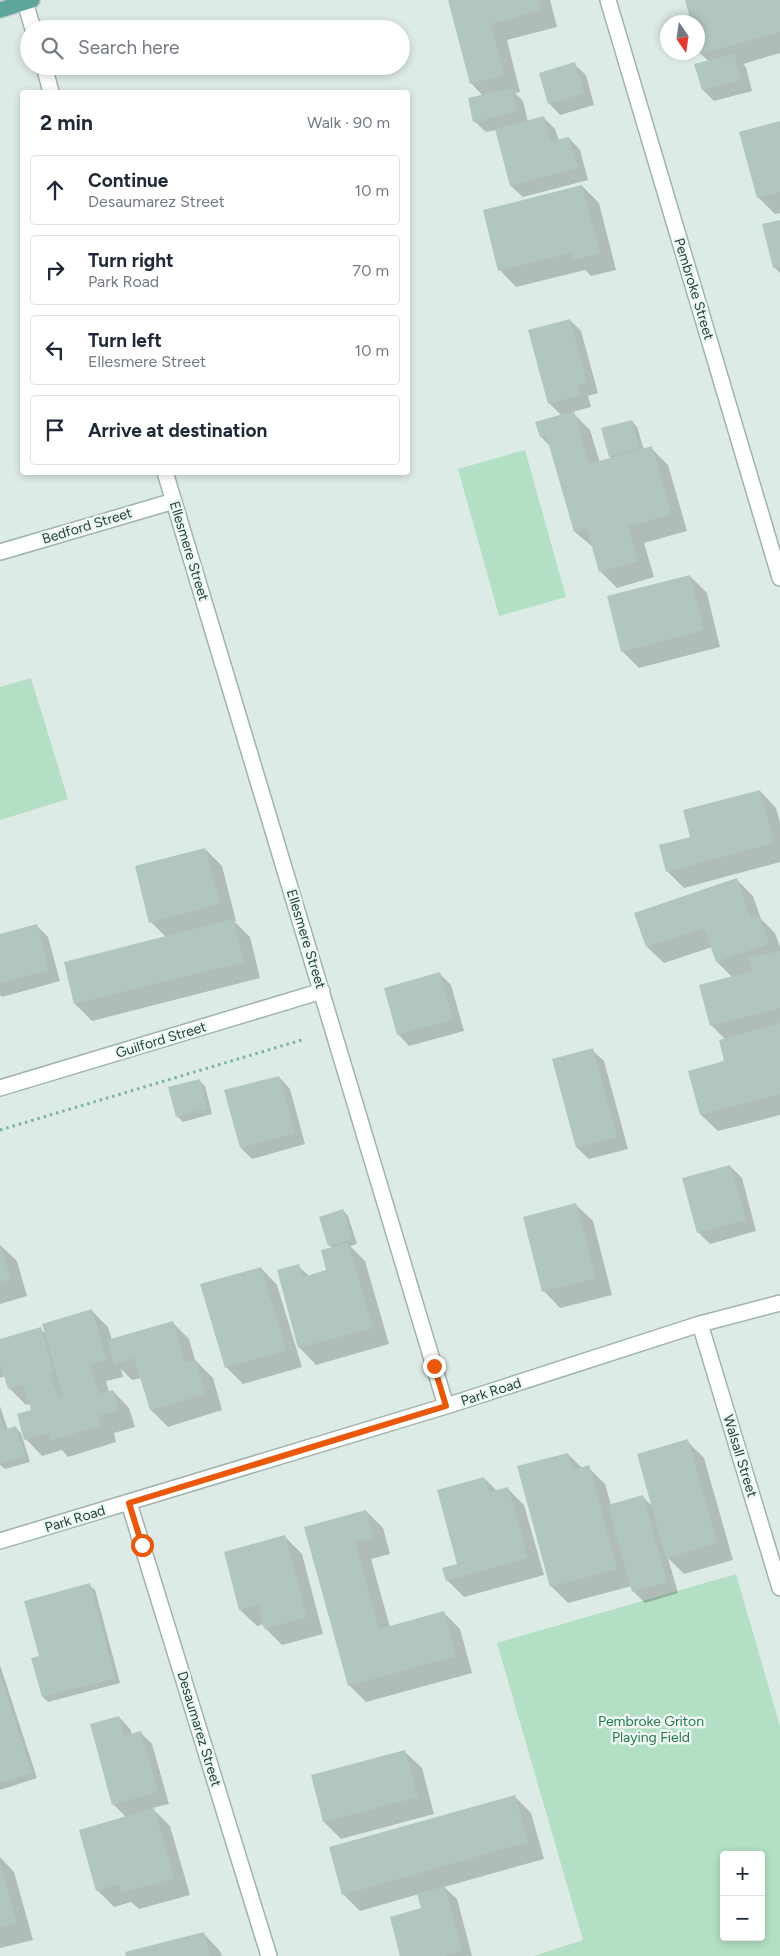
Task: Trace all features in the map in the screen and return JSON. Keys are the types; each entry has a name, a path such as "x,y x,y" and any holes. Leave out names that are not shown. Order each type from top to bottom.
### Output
{"main road":[{"path":"0,10 28,1"}],"street":[{"name":"Pembroke Street","path":"608,0 780,578"},
{"path":"28,1 31,20"},
{"path":"47,75 51,90"},
{"name":"Ellesmere Street","path":"166,475 446,1406"},
{"name":"Bedford Street","path":"0,552 174,501"},
{"name":"Guilford Street","path":"0,1088 322,991"},
{"name":"Park Road","path":"0,1541 446,1406 700,1324 780,1303"},
{"name":"Walsall Street","path":"700,1324 780,1588"},
{"name":"Desaumarez Street","path":"129,1503 269,1956"}],"path":[{"path":"0,1130 306,1039"}],"green space":[{"path":"525,450 566,597 499,616 458,469"},
{"path":"31,678 68,799 0,820 0,687"},
{"name":"Pembroke Griton Playing Field","path":"736,1574 780,1726 780,1956 534,1956 583,1940 497,1643"}],"building":[{"path":"448,0 539,0 541,10 491,24 504,75 470,84"},
{"path":"685,0 780,0 780,32 705,53 705,15 689,15"},
{"path":"734,54 741,80 702,90 694,64"},
{"path":"575,62 584,93 548,104 539,73"},
{"path":"512,88 517,112 473,122 468,98"},
{"path":"544,116 551,141 569,137 578,168 510,186 495,129"},
{"path":"780,121 780,192 757,198 739,132"},
{"path":"582,185 600,253 573,260 571,253 498,271 483,210"},
{"path":"780,220 780,266 773,268 762,224"},
{"path":"570,319 587,382 577,385 580,395 548,404 528,330"},
{"path":"574,411 589,464 652,446 671,514 628,527 638,561 599,572 587,529 574,532 546,435 540,437 535,422"},
{"path":"632,420 640,448 609,457 601,428"},
{"path":"690,575 704,630 621,652 607,596"},
{"path":"760,790 774,843 666,872 659,845 690,837 683,810"},
{"path":"205,848 220,904 149,923 135,866"},
{"path":"737,878 750,918 759,915 769,944 716,962 704,928 646,947 634,913"},
{"path":"233,919 244,962 74,1004 64,962"},
{"path":"37,924 49,970 0,983 0,934"},
{"path":"780,951 780,1008 710,1026 699,985 752,971 749,958"},
{"path":"440,972 453,1020 397,1035 384,988"},
{"path":"780,1023 780,1094 700,1115 688,1071 724,1061 719,1040"},
{"path":"593,1048 617,1137 576,1148 552,1059"},
{"path":"279,1076 295,1133 240,1148 224,1090"},
{"path":"200,1079 207,1108 176,1117 168,1087"},
{"path":"730,1165 746,1220 697,1233 682,1178"},
{"path":"576,1203 596,1278 542,1292 523,1217"},
{"path":"343,1209 352,1239 328,1246 319,1217"},
{"path":"348,1243 373,1328 298,1348 277,1270 299,1264 303,1277 326,1270 321,1250"},
{"path":"0,1244 11,1279 0,1282"},
{"path":"261,1267 286,1350 225,1368 200,1284"},
{"path":"92,1309 107,1360 90,1365 99,1394 113,1390 119,1410 98,1416 100,1425 50,1441 48,1433 24,1440 17,1414 31,1410 23,1384 8,1389 0,1363 0,1339 41,1327 54,1374 50,1373 58,1398 63,1396 42,1324"},
{"path":"173,1321 185,1363 196,1360 206,1394 150,1410 134,1358 114,1364 107,1340"},
{"path":"0,1417 4,1430 16,1426 25,1456 0,1464"},
{"path":"688,1439 717,1543 666,1558 637,1454"},
{"path":"568,1453 573,1470 589,1465 617,1569 550,1587 517,1466"},
{"path":"484,1477 489,1492 508,1487 528,1558 446,1581 442,1568 457,1564 437,1490"},
{"path":"643,1495 667,1582 632,1592 608,1505"},
{"path":"366,1510 374,1538 355,1542 379,1629 444,1611 456,1656 348,1686 304,1527"},
{"path":"285,1535 307,1617 264,1629 258,1605 239,1610 224,1552"},
{"path":"90,1583 115,1678 42,1697 31,1658 39,1656 24,1601"},
{"path":"0,1675 32,1773 0,1783"},
{"path":"119,1716 124,1736 141,1731 158,1792 112,1805 90,1724"},
{"path":"405,1750 418,1797 323,1822 311,1775"},
{"path":"515,1795 528,1842 342,1895 329,1847"},
{"path":"154,1808 174,1878 121,1893 119,1884 96,1891 79,1830"},
{"path":"0,1863 17,1923 0,1927"},
{"path":"445,1886 462,1951 444,1956 400,1956 390,1917 421,1908 417,1894"},
{"path":"204,1932 210,1956 126,1956 125,1952"}],"route":[{"path":"142,1545 129,1503 446,1406 434,1366"}]}
